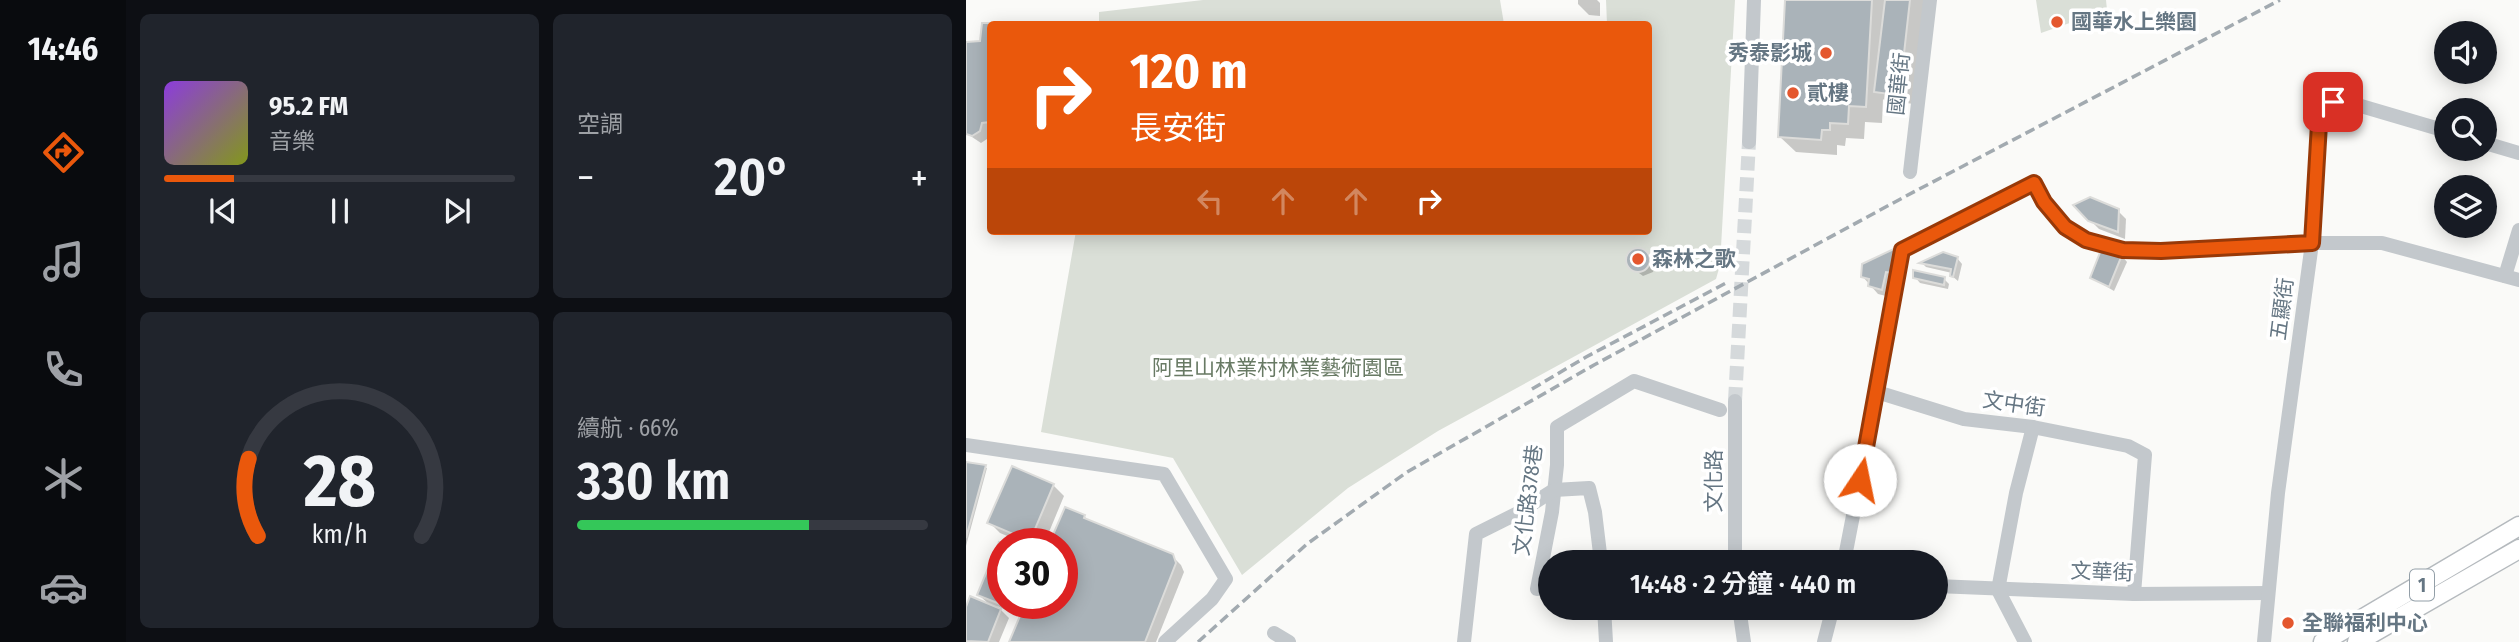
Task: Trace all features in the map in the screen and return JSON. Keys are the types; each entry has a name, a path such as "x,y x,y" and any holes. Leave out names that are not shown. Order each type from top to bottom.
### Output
{"main road":[{"name":"1","path":"2323,642 2519,526"},
{"name":"1","path":"2357,642 2519,548"}],"street":[{"path":"1749,142 1754,0"},
{"name":"國華街","path":"1910,172 1930,0"},
{"name":"五顯街","path":"2264,642 2278,493 2312,243 2319,124 2329,114 2333,102 2344,101 2434,127"},
{"path":"2497,147 2519,153"},
{"path":"1846,550 1902,250 2034,183 2044,202 2065,227 2086,240 2123,250 2382,243 2512,278 2519,230"},
{"name":"文化路378巷","path":"1536,589 1555,489 1558,427 1634,381 1720,410"},
{"name":"文中街","path":"1877,392 1964,419 2033,427 2128,446 2145,455 2134,594"},
{"name":"文化路","path":"1735,401 1735,550"},
{"path":"2025,642 1998,590 2016,494 2033,427"},
{"path":"966,445 1164,474 1226,579 1212,599 1165,642"},
{"path":"1464,642 1476,534 1518,513 1555,489 1589,488 1600,550"},
{"name":"文華街","path":"1948,587 2134,594 2268,593"},
{"path":"1605,620 1606,642"},
{"path":"1741,620 1744,642"},
{"path":"1824,642 1830,620"},
{"path":"1274,634 1289,642"}],"green space":[{"path":"1203,0 1500,0 1504,21 1099,21 1099,12"},
{"name":"阿里山林業村林業藝術園區","path":"1606,0 1735,0 1720,265 1716,279 1438,431 1348,488 1242,575 1173,458 1041,432 1075,235 1652,235 1652,21 1607,21"},
{"name":"國華水上樂園","path":"2036,0 2106,0 2107,10 2041,33"}],"building":[{"name":"秀泰影城","path":"1785,0 1872,0 1866,107 1849,106 1848,124 1830,123 1830,130 1822,130 1821,140 1778,137"},
{"path":"1885,0 1910,0 1900,89 1890,88 1889,94 1874,92"},
{"path":"982,23 987,23 987,122 982,123 980,131 972,136 966,134 966,42 980,41"},
{"path":"2090,197 2119,209 2118,232 2088,221 2073,205"},
{"path":"1898,247 1893,273 1886,272 1882,290 1868,286 1869,279 1861,277 1862,264"},
{"name":"森林之歌","path":"1638,248 1647,251 1650,260 1647,269 1638,272 1629,269 1626,260 1629,251"},
{"path":"2101,250 2122,255 2109,287 2090,278"},
{"path":"1943,252 1958,257 1953,277 1950,276 1951,269 1919,263"},
{"path":"1913,270 1945,277 1944,285 1913,278"},
{"path":"966,462 986,465 966,538"},
{"path":"1012,466 1054,484 1035,528 999,528 987,523"},
{"path":"1065,507 1085,515 1084,518 1173,554 1176,563 1145,642 1009,642 1019,619 1078,619 1078,528 1056,528"},
{"path":"987,571 987,599 977,595"},
{"path":"970,596 987,603 987,619 997,619 988,642 966,641 966,607"}],"tunnel":[{"path":"1735,401 1749,142"}],"railway":[{"path":"1198,642 1307,544 1407,472 1594,365 1906,196 2280,0"},
{"path":"1532,389 1586,357 1726,283"}],"place":[{"name":"國華水上樂園","path":"2057,22"},
{"name":"秀泰影城","path":"1826,53"},
{"name":"貳樓","path":"1793,93"},
{"name":"森林之歌","path":"1638,259"},
{"name":"全聯福利中心","path":"2288,623"}],"route":[{"path":"1860,480 1902,250 2034,183 2044,202 2065,227 2086,240 2123,250 2161,251 2312,243 2319,124 2329,114 2333,102"}]}
